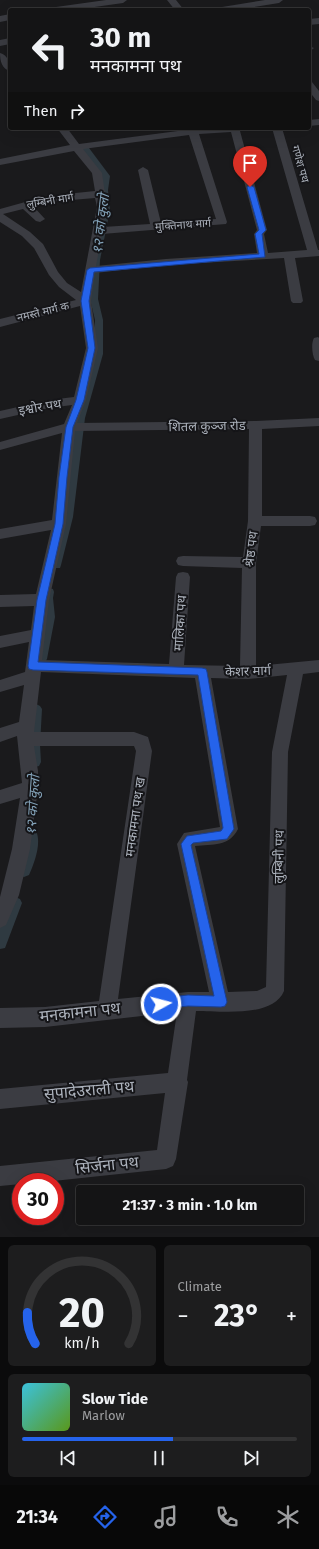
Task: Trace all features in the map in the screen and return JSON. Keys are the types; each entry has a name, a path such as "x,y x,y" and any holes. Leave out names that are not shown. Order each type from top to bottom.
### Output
{"street":[{"path":"69,8 123,0"},
{"path":"171,0 178,8"},
{"path":"233,8 279,0"},
{"path":"0,56 8,66"},
{"path":"311,87 319,98"},
{"path":"0,919 10,895 21,849 30,788 30,771 26,734 37,669 37,635 42,600 59,524 63,477 70,427 80,400 92,348 85,301 94,270 101,231 101,194 97,172 64,130"},
{"path":"0,162 77,147 216,130"},
{"path":"240,130 262,230 259,234 263,256"},
{"name":"गणेश पथ","path":"278,130 316,253"},
{"name":"मुक्तिनाथ मार्ग","path":"101,231 222,222 193,132"},
{"path":"143,170 156,227"},
{"name":"लुम्बिनी मार्ग","path":"1,217 25,205 47,199 101,194"},
{"path":"25,205 40,219"},
{"path":"1,217 26,234 39,246 53,273 63,285 85,301"},
{"path":"94,270 316,253"},
{"path":"289,254 297,300"},
{"name":"नमस्ते मार्ग क","path":"0,323 85,301"},
{"path":"318,342 319,357"},
{"name":"इश्वोर पथ","path":"0,415 49,404 80,400"},
{"name":"शितल कुञ्ज रोड","path":"0,446 70,427 94,428 256,425 319,422"},
{"name":"श्रेष्ठ पथ","path":"248,673 249,562 255,521 256,425"},
{"path":"255,521 310,520"},
{"path":"0,534 59,524"},
{"path":"183,561 249,562"},
{"name":"मालिका पथ","path":"176,670 183,577"},
{"path":"0,601 42,600"},
{"path":"0,642 37,635"},
{"name":"केशर मार्ग","path":"0,686 37,669 176,670 248,673 319,666"},
{"name":"लुम्बिनी पथ","path":"221,1002 255,1001 270,996 275,991 280,752 296,669"},
{"path":"202,672 229,829 224,835 190,839 186,844 221,1002"},
{"path":"0,735 26,734"},
{"name":"मनकामना पथ ख","path":"26,734 60,739 134,739 142,742 144,751 107,1010"},
{"path":"0,797 30,788"},
{"path":"178,1082 188,1001"},
{"name":"मनकामना पथ","path":"0,1018 45,1017 188,1001 221,1002"},
{"name":"सुपादेउराली पथ","path":"0,1098 178,1082"},
{"name":"सिर्जना पथ","path":"0,1176 166,1159 178,1082"}],"waterway":[{"name":"१२ को कुलो","path":"56,565 68,517 80,418 99,354 99,320 94,299 96,260 106,210 104,190 106,176 83,146"},
{"name":"१२ को कुलो","path":"41,659 50,617 48,598 49,592"},
{"name":"१२ को कुलो","path":"35,762 34,745 36,709"},
{"name":"१२ को कुलो","path":"24,871 30,851 32,835"},
{"name":"१२ को कुलो","path":"0,943 15,903"}],"route":[{"path":"161,1004 188,1001 221,1002 186,844 190,839 224,835 229,829 202,672 33,666 42,600 59,524 63,477 70,427 80,400 92,348 85,301 90,270 166,262 263,256 259,234 262,230 250,187"}]}
